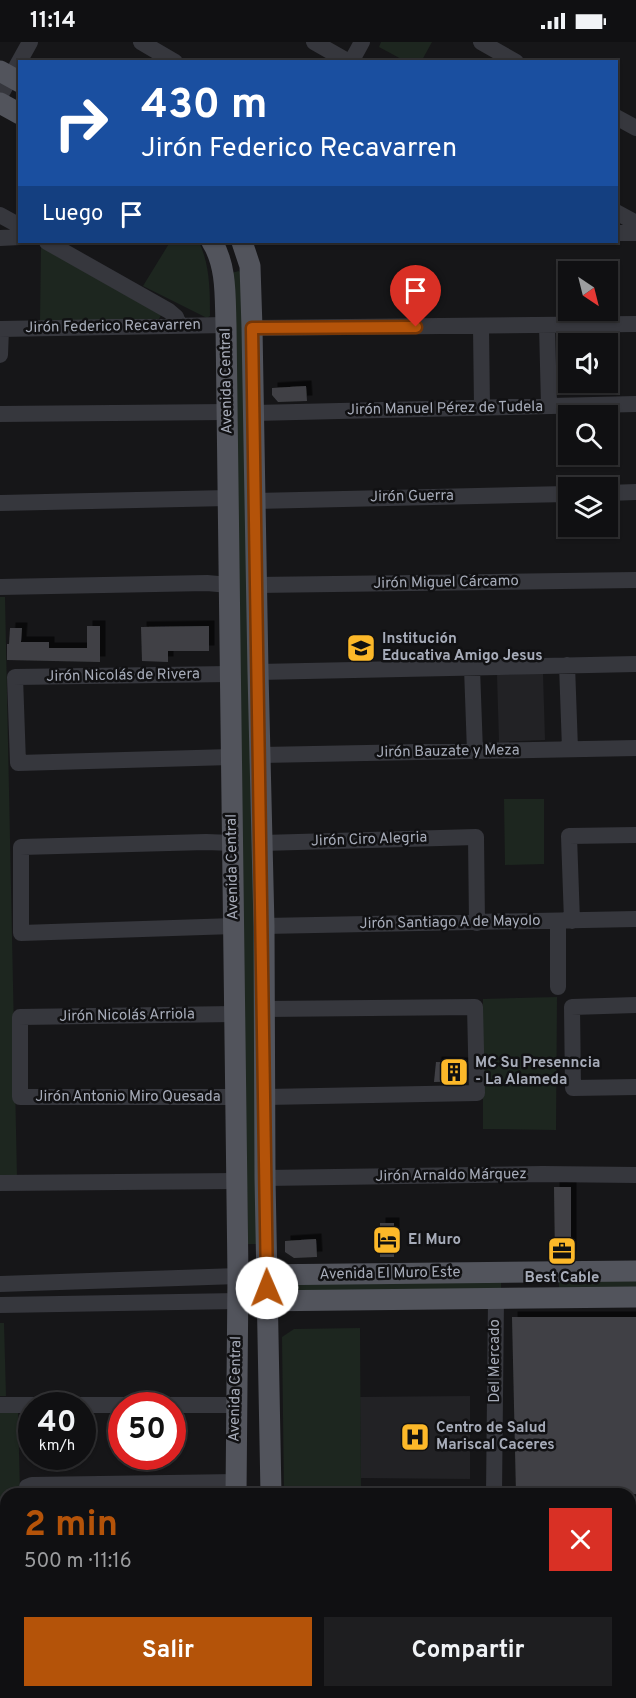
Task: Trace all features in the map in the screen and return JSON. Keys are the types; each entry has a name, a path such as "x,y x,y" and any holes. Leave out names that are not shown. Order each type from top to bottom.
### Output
{"main road":[{"path":"0,103 18,113"},
{"name":"Avenida Central","path":"212,243 224,280 226,325 238,1276 236,1488"},
{"name":"Avenida Central","path":"246,244 250,266 252,328 261,755 271,1488"},
{"name":"Avenida El Muro Este","path":"238,1276 636,1271"},
{"path":"532,1272 532,1298"},
{"name":"Avenida El Muro Este","path":"238,1301 636,1297"}],"street":[{"path":"20,60 30,42"},
{"path":"141,42 172,60"},
{"path":"314,42 345,60 362,42"},
{"path":"482,42 513,60"},
{"path":"0,96 18,63"},
{"path":"618,118 636,128"},
{"path":"618,213 636,223"},
{"path":"0,215 18,225"},
{"path":"618,233 636,233"},
{"path":"0,238 18,237"},
{"path":"48,243 169,311 176,317 179,325"},
{"path":"220,262 246,244"},
{"path":"252,328 636,324"},
{"name":"Jirón Federico Recavarren","path":"0,329 226,325"},
{"path":"547,325 549,406"},
{"path":"481,327 482,407"},
{"path":"0,329 0,355"},
{"name":"Jirón Manuel Pérez de Tudela","path":"254,413 636,404"},
{"path":"0,414 227,412"},
{"path":"618,493 636,492"},
{"name":"Jirón Guerra","path":"255,501 558,494"},
{"path":"0,503 228,498"},
{"name":"Jirón Miguel Cárcamo","path":"256,585 636,580"},
{"path":"0,587 229,585"},
{"path":"258,672 636,664"},
{"path":"567,665 570,749"},
{"path":"472,668 475,752"},
{"name":"Jirón Nicolás de Rivera","path":"230,674 15,677 18,763 231,757"},
{"name":"Jirón Bauzate y Meza","path":"261,755 636,748"},
{"path":"558,987 565,921 569,836 636,835"},
{"name":"Jirón Ciro Alegria","path":"262,843 476,837 477,923"},
{"path":"232,843 21,847 21,933 234,926"},
{"name":"Jirón Santiago A de Mayolo","path":"264,926 636,919"},
{"path":"636,1005 572,1007 573,1088 636,1087"},
{"path":"265,1010 475,1007 477,1093 266,1097"},
{"name":"Jirón Nicolás Arriola","path":"20,1097 20,1017 235,1014"},
{"name":"Jirón Antonio Miro Quesada","path":"20,1097 236,1097"},
{"name":"Jirón Arnaldo Márquez","path":"266,1178 636,1175"},
{"path":"0,1183 237,1181"},
{"name":"Avenida El Muro Este","path":"0,1284 238,1276"},
{"name":"Del Mercado","path":"494,1488 496,1299"},
{"name":"Avenida El Muro Este","path":"0,1305 238,1301"},
{"path":"0,1405 235,1405"}],"shaded area":[{"path":"381,42 432,42 422,60 403,60 379,47"},
{"path":"169,243 199,243 209,278 210,316 207,318 143,286"},
{"path":"41,247 161,315 159,319 40,321"},
{"path":"239,271 243,276 259,1244 248,1244 231,273"},
{"path":"0,597 5,597 17,1178 0,1178"},
{"path":"543,673 545,740 499,742 497,675"},
{"path":"504,799 544,799 544,864 505,865"},
{"path":"557,997 556,1130 483,1129 483,999"},
{"path":"636,1277 636,1287 559,1288 559,1278"},
{"path":"501,1278 501,1291 289,1293 289,1281"},
{"path":"0,1323 4,1323 6,1396 0,1396"},
{"path":"360,1328 361,1488 284,1488 282,1337 294,1329"},
{"name":"Centro de Salud Mariscal Caceres","path":"470,1396 470,1479 361,1478 360,1397"},
{"path":"18,1409 20,1488 0,1488 0,1410"}],"building":[{"path":"306,386 307,401 278,402 272,395 272,388"},
{"path":"87,626 100,626 100,662 7,660 10,628 22,628 21,642 49,642 49,648 87,648"},
{"path":"209,626 209,651 168,651 168,662 142,661 141,627"},
{"name":"MC Su Presenncia - La Alameda","path":"436,1062 466,1063 466,1081 434,1082"},
{"path":"554,1187 571,1187 571,1257 555,1258"},
{"name":"El Muro","path":"380,1223 394,1223 394,1257 380,1257"},
{"path":"316,1239 317,1257 294,1258 285,1252 285,1241"},
{"path":"512,1317 636,1317 636,1488 516,1488"}],"place":[{"name":"Institución Educativa Amigo Jesus","path":"361,648"},
{"name":"MC Su Presenncia - La Alameda","path":"454,1072"},
{"name":"El Muro","path":"387,1240"},
{"name":"Best Cable","path":"562,1251"},
{"name":"Centro de Salud Mariscal Caceres","path":"415,1437"}],"route":[{"path":"267,1288 264,926 252,328 416,327"}]}
